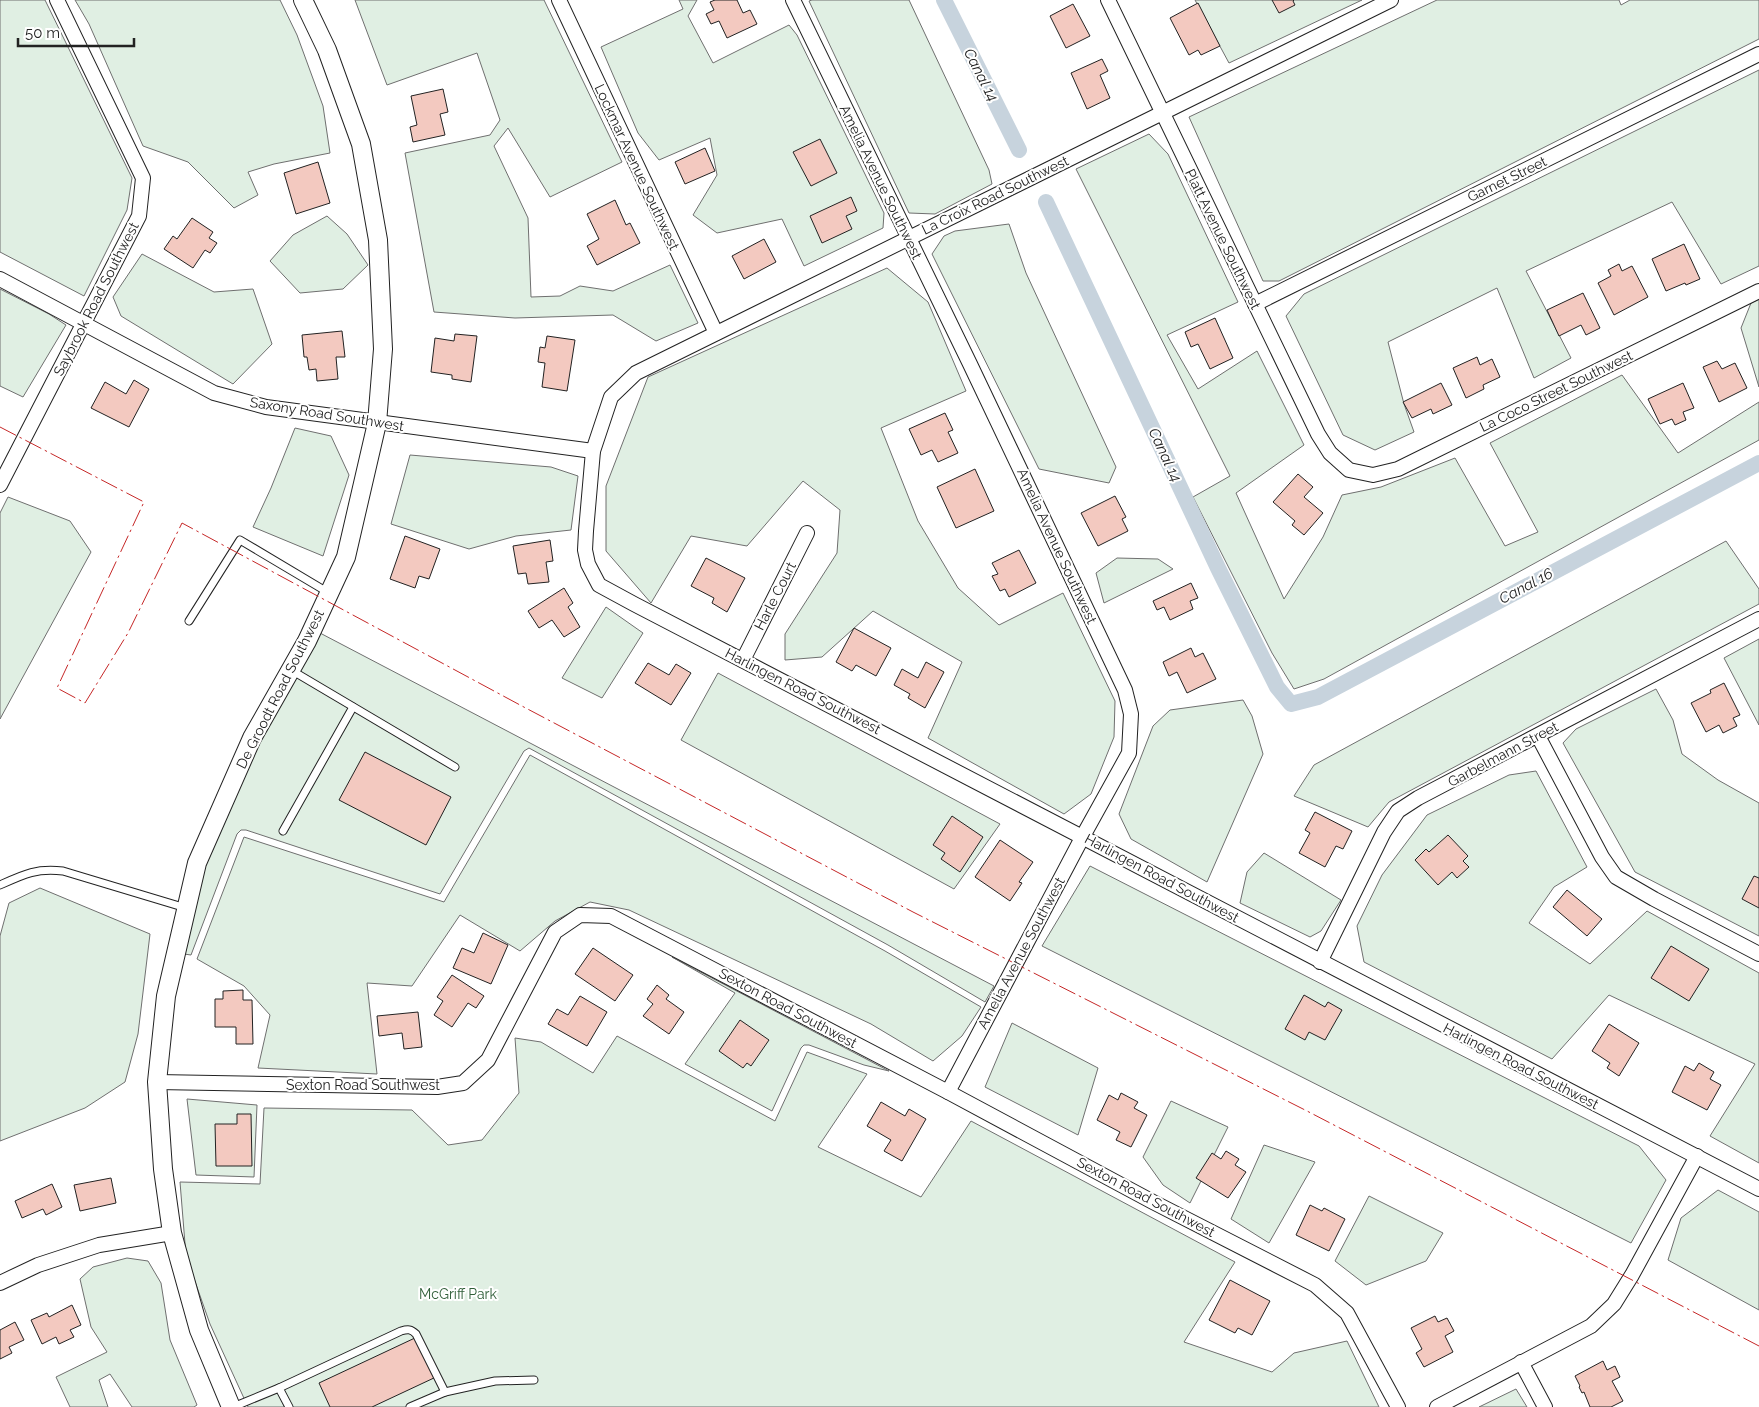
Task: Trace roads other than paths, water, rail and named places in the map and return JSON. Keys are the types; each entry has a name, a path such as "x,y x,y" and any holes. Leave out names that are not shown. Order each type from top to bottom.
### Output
{"street":[{"name":"Saybrook Road Southwest","path":"0,485 139,216 143,178 57,0"},
{"name":"De Groodt Road Southwest","path":"232,1407 198,1330 172,1233 163,1169 157,1082 166,996 197,863 252,738 307,641 346,558 378,423 383,349 378,240 361,144 327,50 303,0"},
{"name":"Lockmar Avenue Southwest","path":"559,0 716,333"},
{"name":"Amelia Avenue Southwest","path":"793,0 970,364 1125,690 1131,714 1129,753 948,1092"},
{"name":"Platt Avenue Southwest","path":"1108,0 1318,434 1330,453 1349,470"},
{"name":"La Croix Road Southwest","path":"585,550 593,451 611,397 636,373 1391,0"},
{"name":"Garnet Street","path":"1255,304 1759,54"},
{"name":"Saxony Road Southwest","path":"0,278 214,393 266,407 593,451"},
{"name":"La Coco Street Southwest","path":"1349,470 1373,475 1398,469 1759,291"},
{"name":"Harle Court","path":"743,660 806,532"},
{"name":"Harlingen Road Southwest","path":"585,550 588,564 599,585 1759,1189"},
{"name":"Garbelmann Street","path":"1320,962 1384,832 1398,811 1418,798 1759,619"},
{"path":"1538,736 1602,858 1616,877 1759,954"},
{"name":"Sexton Road Southwest","path":"157,1082 437,1087 463,1083 488,1060 555,932 580,915 611,916 948,1092 1153,1202 1315,1285 1347,1313 1398,1407"},
{"path":"1438,1407 1591,1326 1614,1304 1632,1275 1697,1156"},
{"path":"0,1283 38,1265 99,1245 172,1233"},
{"path":"1522,1362 1545,1407"}],"lane":[{"path":"189,622 240,540 329,593"},
{"path":"291,670 455,767"},
{"path":"283,831 353,707"},
{"path":"0,885 24,874 45,869 63,871 187,908"},
{"path":"232,1407 279,1388 407,1329 412,1330 416,1334 446,1392"},
{"path":"410,1407 446,1392 495,1381 534,1380"},
{"path":"279,1388 289,1407"}],"waterway":[{"name":"Canal 14","path":"944,0 1019,150"},
{"name":"Canal 14","path":"1046,202 1218,568 1277,687 1291,704 1318,697 1759,463"}],"water label":[{"name":"Canal 16","path":"1526,586"}],"park label":[{"name":"McGriff Park","path":"458,1294"}]}
